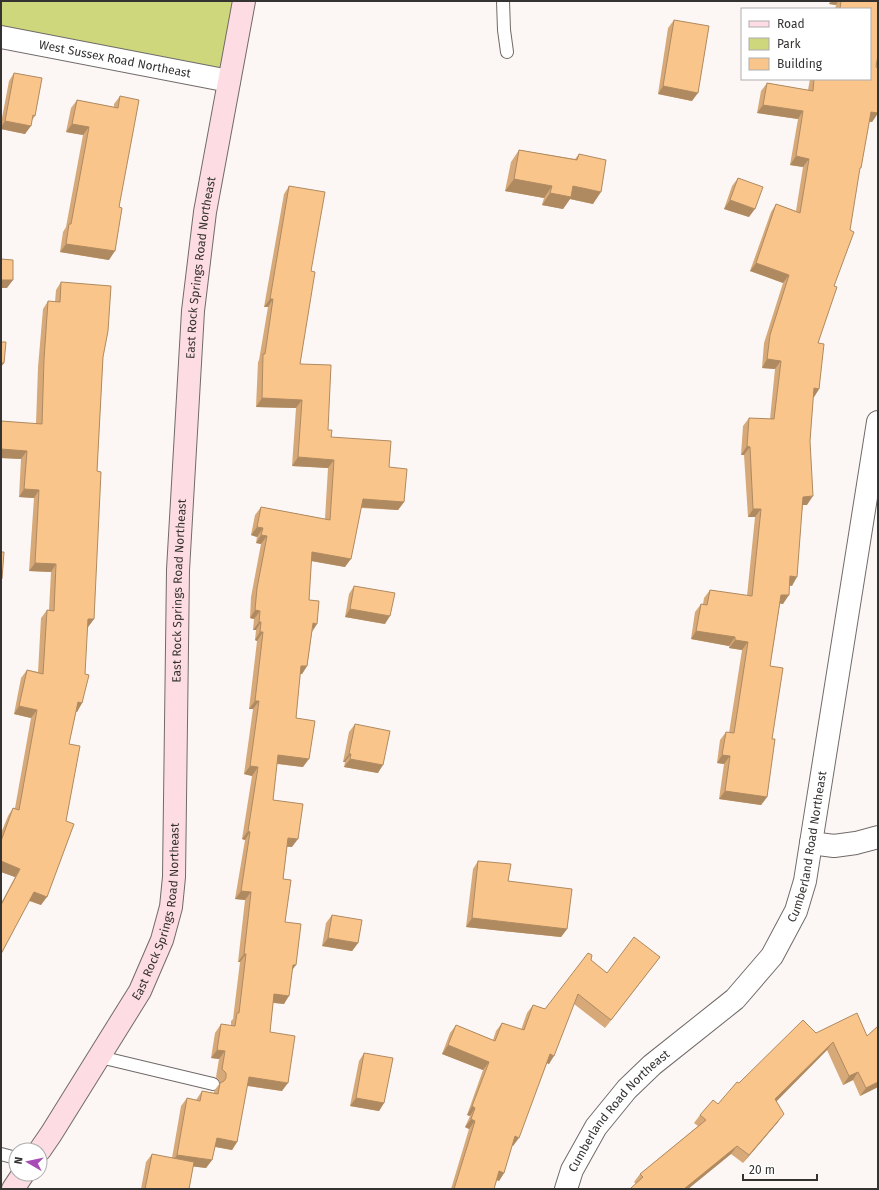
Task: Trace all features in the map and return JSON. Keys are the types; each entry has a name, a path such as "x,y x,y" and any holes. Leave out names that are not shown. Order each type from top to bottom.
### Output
{"street":[{"name":"East Rock Springs Road Northeast","path":"45,1142 140,991 162,940 171,907 174,877 178,570 193,311 205,212 244,1"},
{"name":"West Sussex Road Northeast","path":"1,37 229,81"},
{"name":"Cumberland Road Northeast","path":"566,1189 572,1170 596,1127 626,1089 652,1065 735,999 772,956 796,911 805,881 878,422"},
{"path":"811,844 834,846 878,838"}],"lane":[{"path":"503,1 504,30 507,52"},
{"path":"100,1056 213,1084"}],"green space":[{"path":"1,1 246,1 233,78 1,28"}],"building":[{"path":"841,1 878,1 878,55 876,67 878,68 878,113 871,112 850,230 854,232 834,286 837,287 818,343 824,344 819,389 814,388 810,441 813,496 803,497 797,577 790,576 789,595 781,595 770,666 783,668 772,739 775,739 767,797 725,791 730,756 722,755 726,732 734,733 748,642 735,640 735,637 696,631 701,604 707,605 710,590 752,596 761,509 753,509 750,447 747,446 749,418 774,419 781,361 767,359 770,335 789,275 756,263 776,204 800,213 809,159 796,156 803,111 763,105 767,83 813,91 814,80 871,80 871,8 840,8"},
{"path":"674,20 709,26 698,93 663,86"},
{"path":"14,73 42,78 35,116 33,115 31,126 5,121"},
{"path":"120,96 139,100 119,207 122,208 115,251 66,244 89,127 72,124 77,100 118,108"},
{"path":"519,150 577,160 579,154 606,160 601,192 573,186 571,197 550,193 552,186 514,179"},
{"path":"738,178 763,187 755,209 730,200"},
{"path":"289,186 325,192 311,271 315,272 300,364 331,365 328,430 332,430 331,437 391,441 389,467 407,469 404,502 363,499 351,559 312,552 309,600 319,601 317,624 313,623 307,666 301,666 296,718 315,721 309,759 278,755 273,800 303,804 298,839 288,838 283,879 291,880 285,922 301,924 296,965 293,965 289,996 274,994 270,1032 295,1036 288,1083 249,1077 237,1142 217,1138 212,1160 177,1155 187,1098 200,1101 202,1091 218,1094 220,1083 226,1078 226,1073 222,1069 225,1051 217,1050 221,1024 235,1026 237,1013 239,1013 251,892 241,891 250,832 248,831 258,767 250,766 259,701 255,701 263,632 260,632 260,611 255,610 257,588 267,536 261,535 263,528 257,527 261,507 330,520 334,460 298,457 302,400 262,398 263,354 265,354 273,299 270,299"},
{"path":"1,259 13,260 13,280 1,280"},
{"path":"61,282 111,286 108,331 103,357 97,471 101,472 94,619 88,619 85,674 89,675 82,703 78,702 69,744 80,746 66,821 74,824 47,897 34,892 1,954 1,905 20,869 1,861 1,841 13,808 19,810 37,710 19,706 27,670 43,674 47,610 54,611 56,564 35,563 39,490 24,489 27,451 1,449 1,421 42,424 48,301 60,302"},
{"path":"1,342 6,342 4,363 1,363"},
{"path":"1,552 4,552 2,579 1,578"},
{"path":"354,586 395,593 390,616 350,609"},
{"path":"355,724 390,731 383,765 350,759 351,754 349,754"},
{"path":"478,861 511,864 508,881 572,889 567,929 472,918"},
{"path":"332,915 362,920 358,943 328,938"},
{"path":"634,937 660,957 611,1020 578,994 554,1056 550,1054 519,1138 515,1136 504,1173 499,1171 494,1189 454,1189 475,1121 471,1119 475,1108 472,1106 489,1062 448,1045 456,1025 495,1041 502,1023 524,1030 533,1005 545,1009 588,953 592,955 591,960 607,973"},
{"path":"857,1013 867,1036 878,1026 878,1082 866,1088 858,1072 849,1076 833,1042 775,1099 784,1114 749,1155 737,1146 684,1189 631,1189 643,1177 640,1174 706,1120 700,1115 713,1100 718,1104 737,1082 739,1083 803,1020 816,1033"},
{"path":"364,1053 393,1058 384,1103 356,1098"},
{"path":"152,1154 194,1162 189,1189 145,1189"}]}
